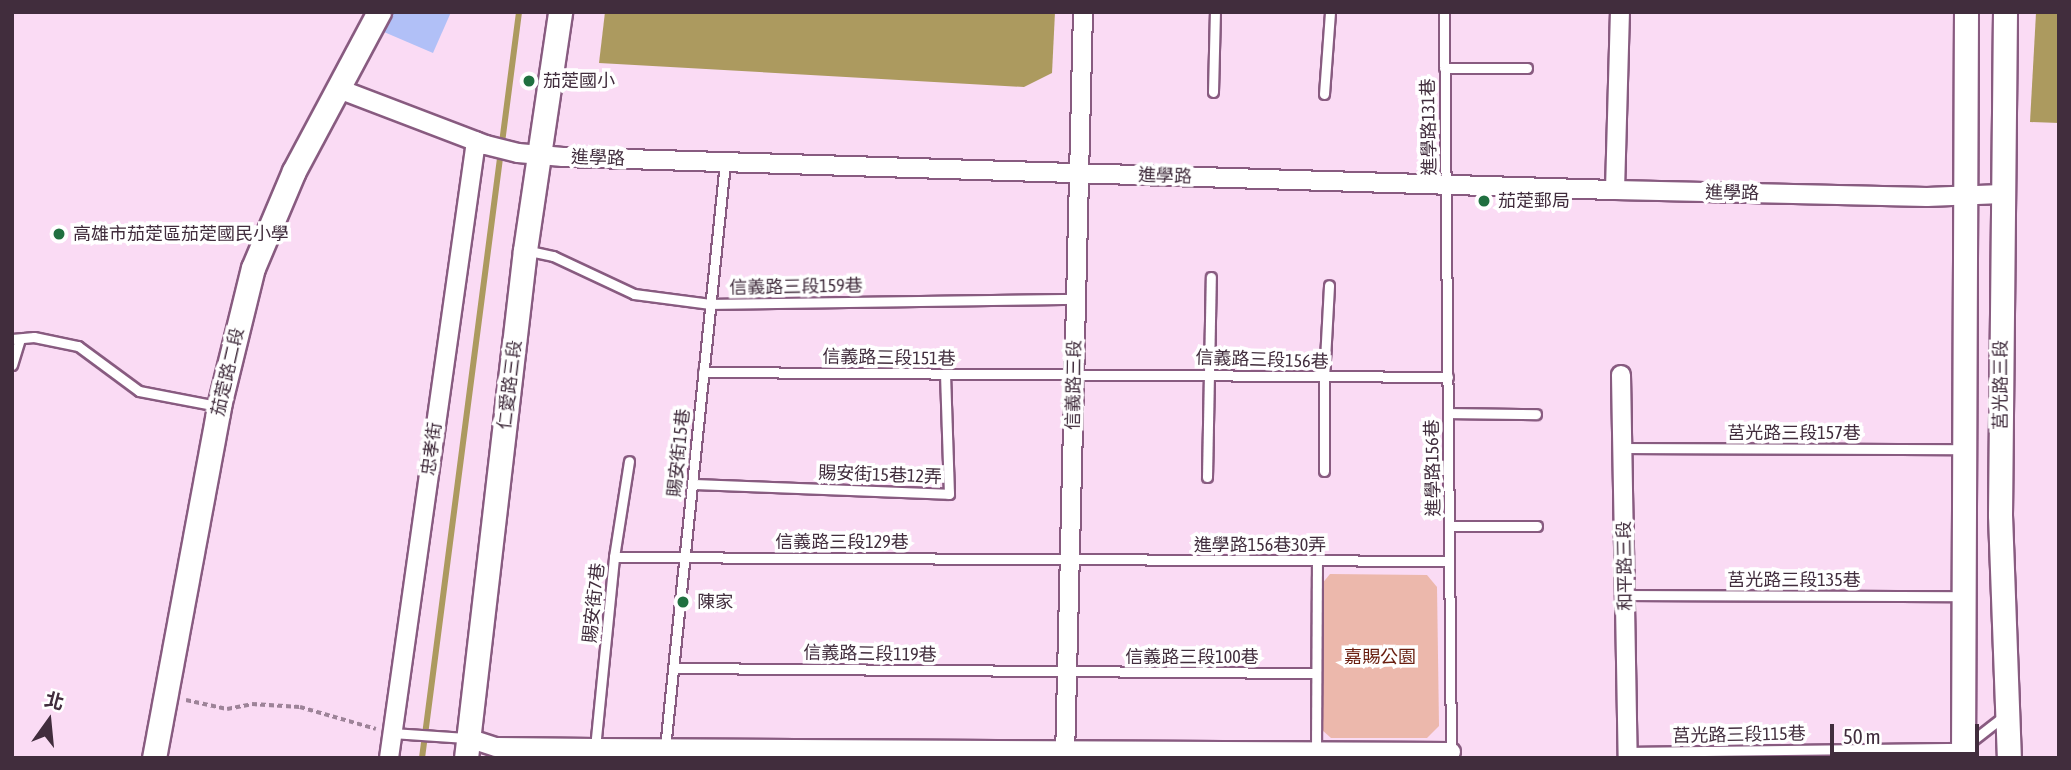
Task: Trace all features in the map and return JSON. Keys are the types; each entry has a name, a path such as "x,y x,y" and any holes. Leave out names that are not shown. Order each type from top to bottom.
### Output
{"street":[{"name":"茄萣路二段","path":"155,758 219,406 253,268 294,171 379,12"},
{"name":"仁愛路三段","path":"467,748 525,250 529,154 560,12"},
{"name":"信義路三段","path":"1065,753 1083,12"},
{"path":"1615,190 1620,12"},
{"name":"莒光路三段","path":"1963,753 1966,12"},
{"name":"莒光路三段","path":"2004,12 2000,515 2009,758"},
{"name":"進學路","path":"339,89 481,143 529,154 1615,190 1964,196 2002,194"},
{"name":"忠孝街","path":"389,758 400,733 481,143"},
{"name":"和平路三段","path":"1621,375 1628,755"},
{"path":"467,748 496,747 596,753 665,748 1065,753 1316,750 1451,755"}],"lane":[{"path":"1213,92 1216,12"},
{"path":"1324,94 1329,12"},
{"name":"進學路131巷","path":"1444,12 1446,185"},
{"name":"進學路131巷","path":"1444,68 1527,68"},
{"name":"賜安街15巷","path":"665,748 725,162"},
{"name":"進學路156巷","path":"1446,185 1451,755"},
{"name":"信義路三段159巷","path":"525,250 553,256 634,294 710,304 1076,299"},
{"path":"1207,477 1211,277"},
{"path":"1324,471 1324,379 1329,285"},
{"path":"12,365 16,339 34,337 78,346 139,391 219,406"},
{"name":"信義路三段151巷","path":"704,372 946,375 1075,372"},
{"name":"信義路三段156巷","path":"1075,372 1209,373 1324,379 1448,377"},
{"name":"賜安街15巷12弄","path":"692,484 949,494 946,375"},
{"path":"1448,414 1536,414"},
{"name":"莒光路三段157巷","path":"1622,448 1966,449"},
{"name":"賜安街7巷","path":"596,753 614,557 629,461"},
{"path":"1449,526 1537,526"},
{"name":"信義路三段129巷","path":"614,557 1070,559"},
{"name":"進學路156巷30弄","path":"1070,559 1450,561"},
{"path":"1316,750 1317,561"},
{"name":"莒光路三段135巷","path":"1625,595 1963,596"},
{"name":"信義路三段119巷","path":"673,668 1067,672"},
{"name":"信義路三段100巷","path":"1067,672 1316,673"},
{"path":"1963,753 2007,714"},
{"path":"400,733 444,736 467,748"},
{"name":"莒光路三段115巷","path":"1628,755 1963,753"}],"path":[{"path":"165,696 227,709 252,704 300,707 400,733"}],"green space":[{"name":"嘉賜公園","path":"1330,574 1427,575 1437,587 1439,726 1427,738 1331,738 1322,730 1321,585"}],"shaded area":[{"path":"605,12 1055,12 1052,73 1024,87 599,63"},
{"path":"2036,13 2059,13 2059,123 2030,122"}],"building":[{"path":"393,12 451,12 433,53 384,32"}],"waterway":[{"path":"422,758 519,12"}],"place":[{"name":"茄萣國小","path":"529,81"},
{"name":"茄萣郵局","path":"1484,201"},
{"name":"高雄市茄萣區茄萣國民小學","path":"59,234"},
{"name":"陳家","path":"683,602"}]}
